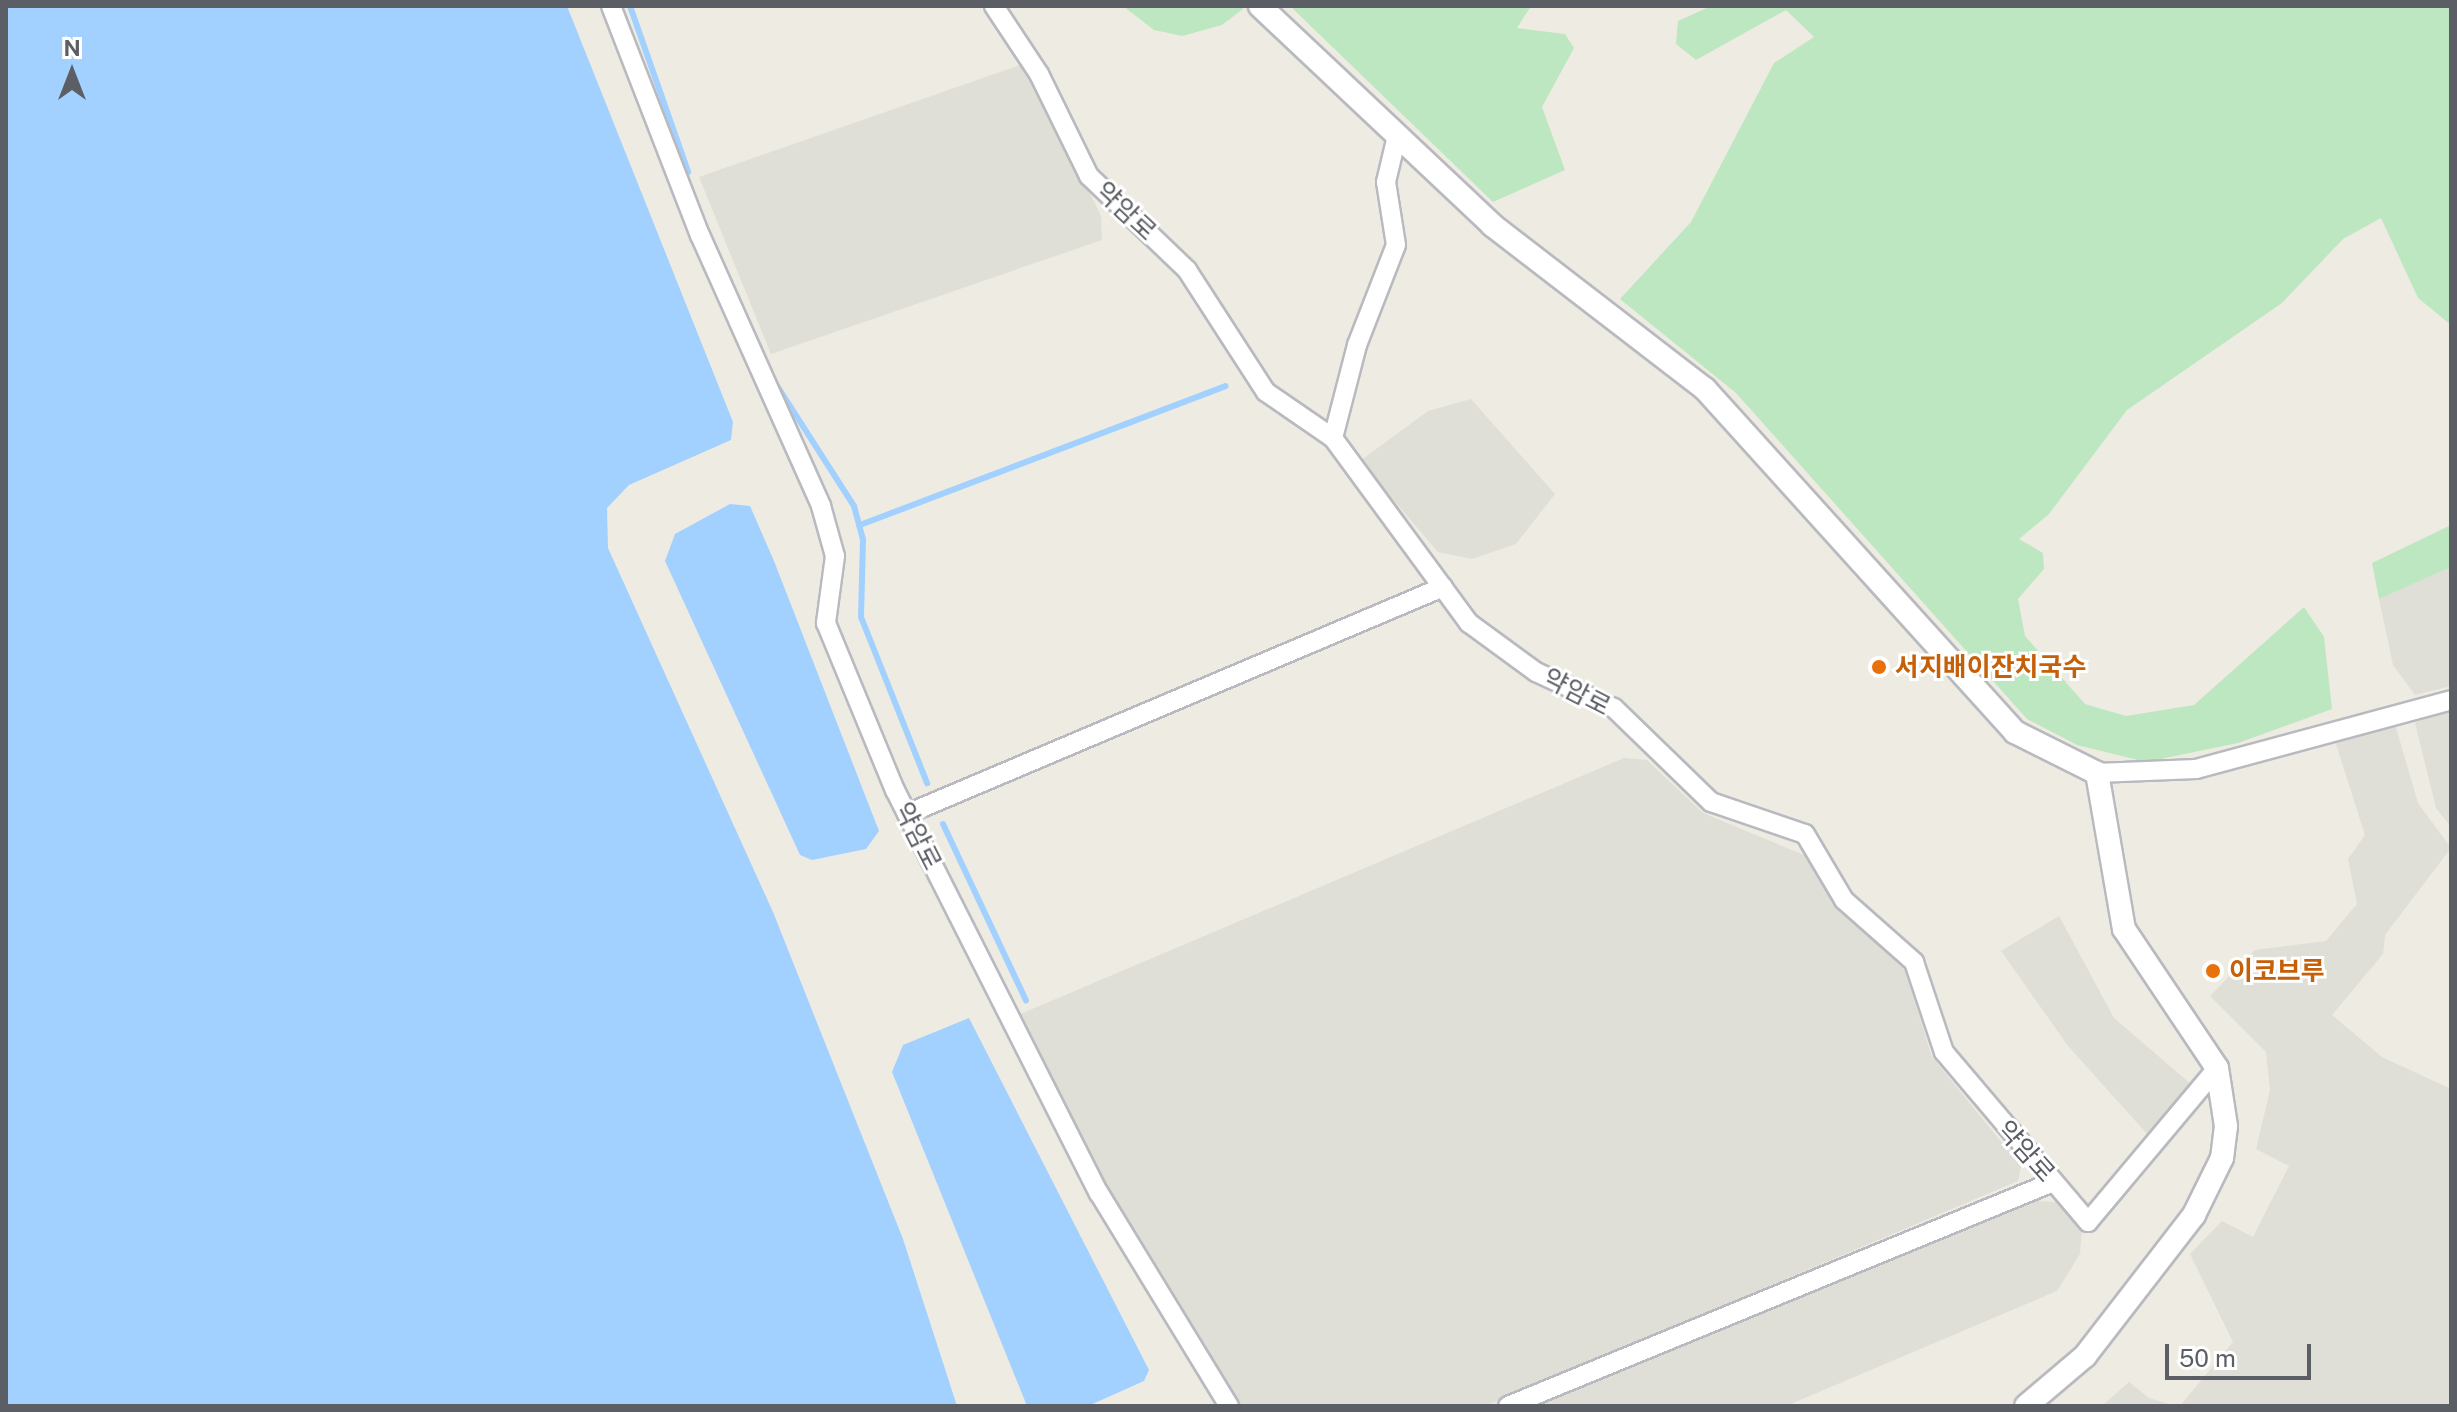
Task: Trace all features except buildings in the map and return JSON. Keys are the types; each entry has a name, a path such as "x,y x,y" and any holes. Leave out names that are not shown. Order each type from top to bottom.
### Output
{"street":[{"name":"약암로","path":"611,6 700,235 821,506 835,556 826,623 907,814 1099,1193 1229,1406"},
{"name":"약암로","path":"994,6 1039,74 1089,176 1187,270 1266,392 1333,438 1443,587 1489,642 1614,708 1711,802 1805,834 1844,900 1914,962 1944,1052 2088,1222 2217,1068"},
{"path":"1260,6 1492,225 1705,389 2015,732 2097,773 2196,769 2451,700"},
{"path":"1333,438 1357,345 1396,245 1386,182 1397,136"},
{"path":"907,814 1443,587"},
{"path":"2030,1405 2109,1327 2210,1189 2226,1126 2217,1068 2124,929 2097,773"},
{"path":"1508,1406 2053,1182"}],"shaded area":[{"path":"1026,63 1101,216 1102,240 771,354 699,177"},
{"path":"1471,399 1555,494 1516,544 1472,559 1438,552 1360,461 1428,411"},
{"path":"2451,567 2451,686 2415,695 2393,665 2379,599"},
{"path":"2451,708 2451,827 2436,808 2415,723"},
{"path":"2395,724 2418,803 2451,848 2385,935 2383,954 2332,1015 2382,1057 2451,1089 2451,1406 2180,1406 2233,1342 2190,1254 2222,1221 2253,1237 2289,1166 2256,1149 2270,1090 2266,1052 2210,996 2255,950 2326,941 2357,904 2348,859 2365,835 2335,741"},
{"path":"1624,758 1647,760 1703,813 1804,855 1841,911 1905,970 1932,1057 2021,1166 2018,1181 1485,1406 1236,1406 1147,1263 1018,1015"},
{"path":"2059,916 2114,1018 2192,1085 2149,1136 2068,1046 2001,951"},
{"path":"2037,1201 2055,1202 2082,1226 2080,1254 2057,1291 1786,1406 1522,1406 1994,1211"},
{"path":"2129,1382 2149,1398 2176,1406 2102,1406"}],"green space":[{"path":"1123,6 1242,6 1243,9 1222,25 1182,36 1154,30"},
{"path":"1290,6 1531,6 1517,28 1565,34 1574,48 1542,107 1565,170 1493,202"},
{"path":"1711,6 2451,6 2451,325 2418,298 2381,218 2343,239 2282,303 2127,410 2049,514 2019,539 2043,553 2044,569 2018,599 2025,636 2085,704 2126,716 2194,705 2304,607 2324,637 2332,709 2238,743 2146,762 2077,745 2027,719 1736,393 1620,299 1691,222 1774,63 1814,37 1786,10 1696,60 1676,44 1678,21"},
{"path":"2451,525 2451,567 2379,599 2372,563"}],"water":[{"path":"6,6 567,6 733,422 731,440 629,485 607,508 608,548 773,912 903,1239 957,1406 6,1406"},
{"path":"730,504 750,506 774,561 879,831 866,849 812,860 800,855 665,561 675,534"},
{"path":"969,1018 1149,1370 1144,1381 1088,1406 1027,1406 892,1072 903,1045"}],"waterway":[{"path":"630,6 688,172"},
{"path":"774,381 854,506 863,540 861,617 927,783"},
{"path":"860,525 1225,386"},
{"path":"943,824 1026,1000"}],"place":[{"name":"서지배이잔치국수","path":"1879,667"},
{"name":"이코브루","path":"2213,971"}]}
